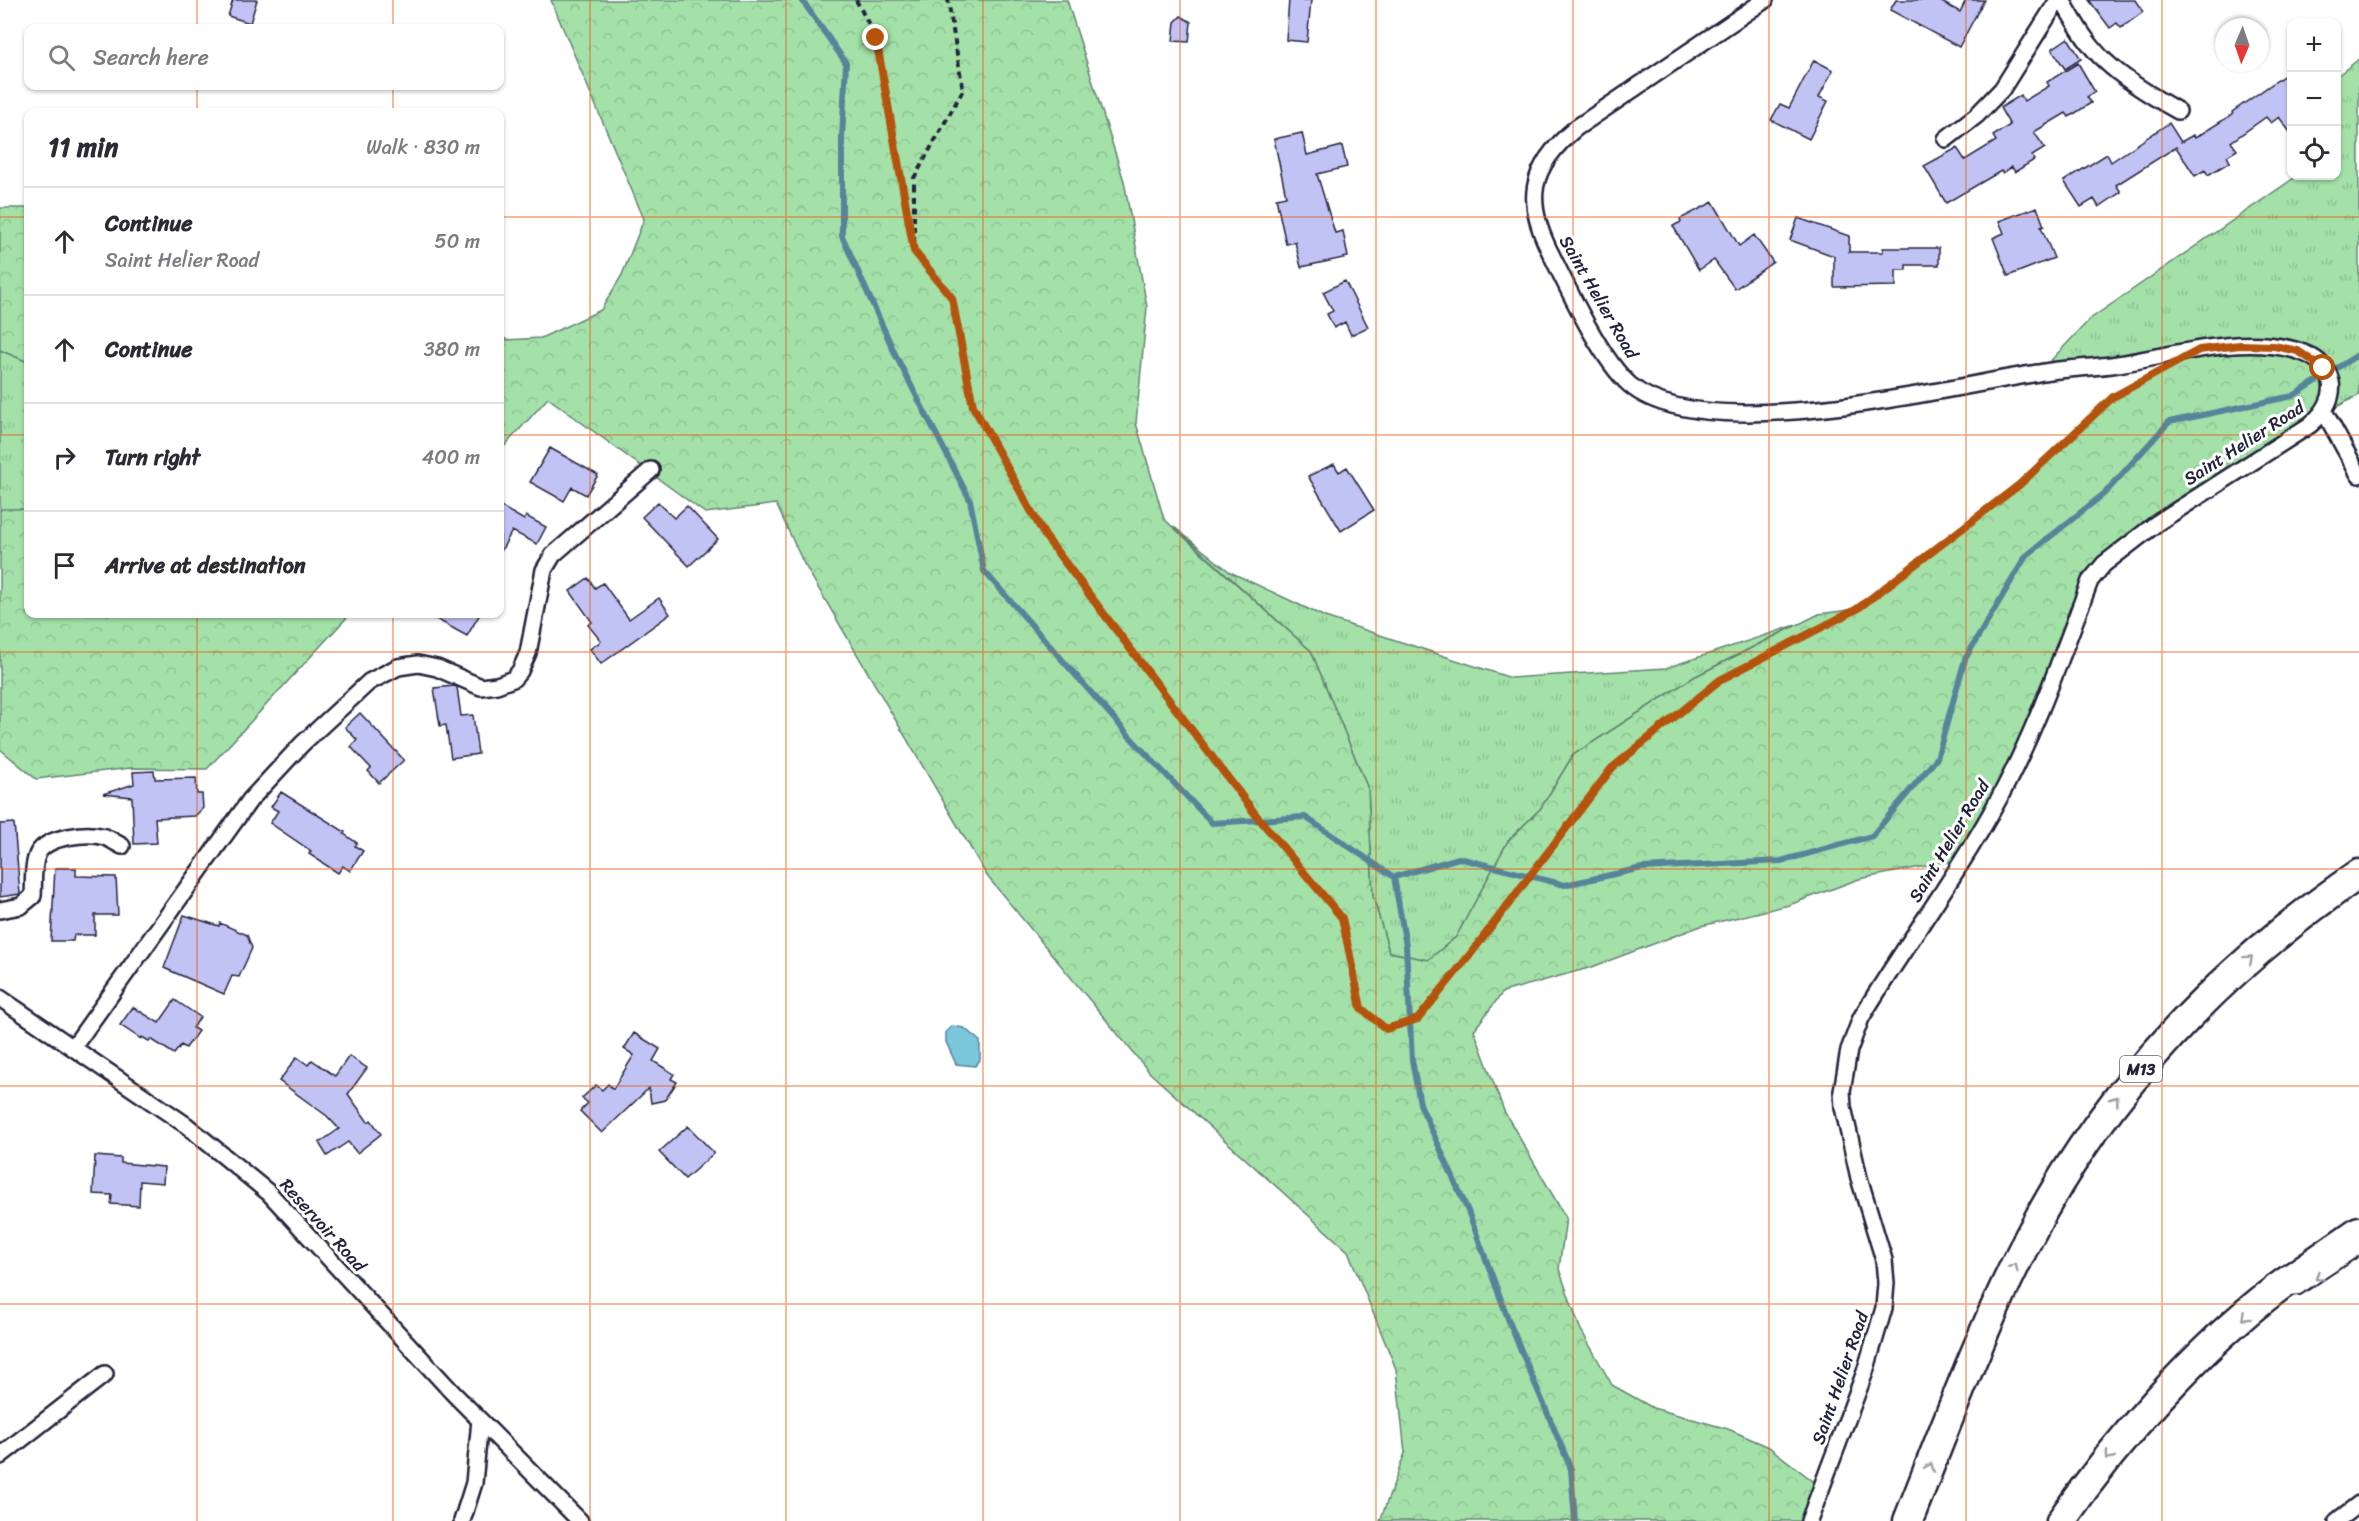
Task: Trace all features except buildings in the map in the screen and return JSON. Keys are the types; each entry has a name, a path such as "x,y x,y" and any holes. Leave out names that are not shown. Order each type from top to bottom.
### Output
{"highway":[{"name":"M13","path":"1908,1521 1989,1320 2030,1235 2055,1192 2129,1082 2197,1006 2277,936 2359,874"},
{"path":"2061,1521 2089,1479 2210,1348 2275,1290 2359,1231"}],"street":[{"name":"Saint Helier Road","path":"1765,0 1576,128 1550,155 1537,180 1533,206 1542,237 1596,339 1629,384 1642,393 1674,406 1772,412 1808,411 1949,390 2039,372 2117,364 2240,345 2274,346 2298,351 2311,358 2331,377 2333,389 2325,413 2157,523 2104,564 2090,581 2034,728 2007,784 1991,814 1861,1018 1849,1050 1842,1091 1843,1107 1859,1178 1884,1260 1886,1283 1884,1308 1865,1372 1809,1521"},
{"path":"1946,139 1977,115 2002,89 2060,0 2104,61 2149,95 2178,111"},
{"path":"2325,413 2359,475"},
{"path":"74,1046 250,800 302,744 369,682 398,667 418,664 437,668 481,687 513,680 520,672 528,653 544,570 553,555 651,470"},
{"path":"0,910 21,906 33,896 35,861 39,851 49,843 91,835 104,837 122,846"},
{"name":"Reservoir Road","path":"0,998 74,1046 186,1125 269,1193 358,1292 580,1521"},
{"path":"0,1456 105,1374"},
{"path":"462,1521 474,1483 480,1420"},
{"path":"2337,1521 2359,1504"}],"lane":[{"path":"2275,1290 2299,1290 2359,1250"}],"path":[{"path":"856,0 876,38 914,251 952,298 973,406 1045,536 1256,815 1342,918 1361,1008 1386,1029 1418,1019 1612,768 1720,680 1857,609 2019,485 2113,397 2161,370"},
{"path":"914,251 914,178 963,90 948,0"}],"green space":[{"path":"551,0 1067,0 1124,181 1147,307 1136,423 1164,519 1311,651 1368,789 1373,896 1389,952 1428,960 1456,937 1508,841 1541,808 1573,755 1694,677 1819,614 1857,609 2019,485 2113,397 2199,350 2274,346 2323,368 2331,402 2104,564 2050,684 1962,859 1859,879 1789,905 1701,926 1592,967 1503,992 1474,1030 1504,1111 1566,1218 1559,1269 1580,1328 1612,1385 1653,1408 1728,1429 1769,1447 1822,1488 1809,1521 1380,1521 1405,1453 1396,1369 1348,1251 1150,1073 987,876 803,562 776,504 705,513 548,398 504,447 504,338 541,338 601,310 622,275 644,219"},
{"path":"2359,59 2359,395 2325,413 2274,346 2039,373 2090,319 2291,180 2341,180 2341,73"},
{"path":"0,208 24,208 24,360 0,350"},
{"path":"0,350 24,360 24,509 0,511"},
{"path":"2,509 24,509 24,618 346,618 207,769 131,768 36,779 0,749 0,511"},
{"path":"1173,526 1230,572 1325,617 1511,678 1666,668 1796,625 1694,677 1573,755 1541,808 1508,841 1456,937 1428,960 1389,952 1373,896 1368,789 1311,651"}],"water":[{"path":"952,1026 964,1028 980,1041 980,1060 975,1066 956,1064 946,1042 946,1032"}],"waterway":[{"path":"802,0 846,63 842,138 842,236 896,356 970,500 984,571 1131,738 1212,823 1305,817 1394,877 1406,946 1412,1060 1420,1104 1468,1211 1510,1324 1571,1469 1575,1521"},
{"path":"1394,877 1459,858 1565,885 1642,868 1781,861 1872,836 1937,758 1965,659 2026,556 2105,493 2169,422 2293,396 2359,354"}],"route":[{"path":"876,38 914,251 952,298 973,406 1045,536 1256,815 1342,918 1361,1008 1386,1029 1418,1019 1612,768 1720,680 1857,609 2019,485 2113,397 2199,350 2240,345 2274,346 2298,351 2323,368"}]}
